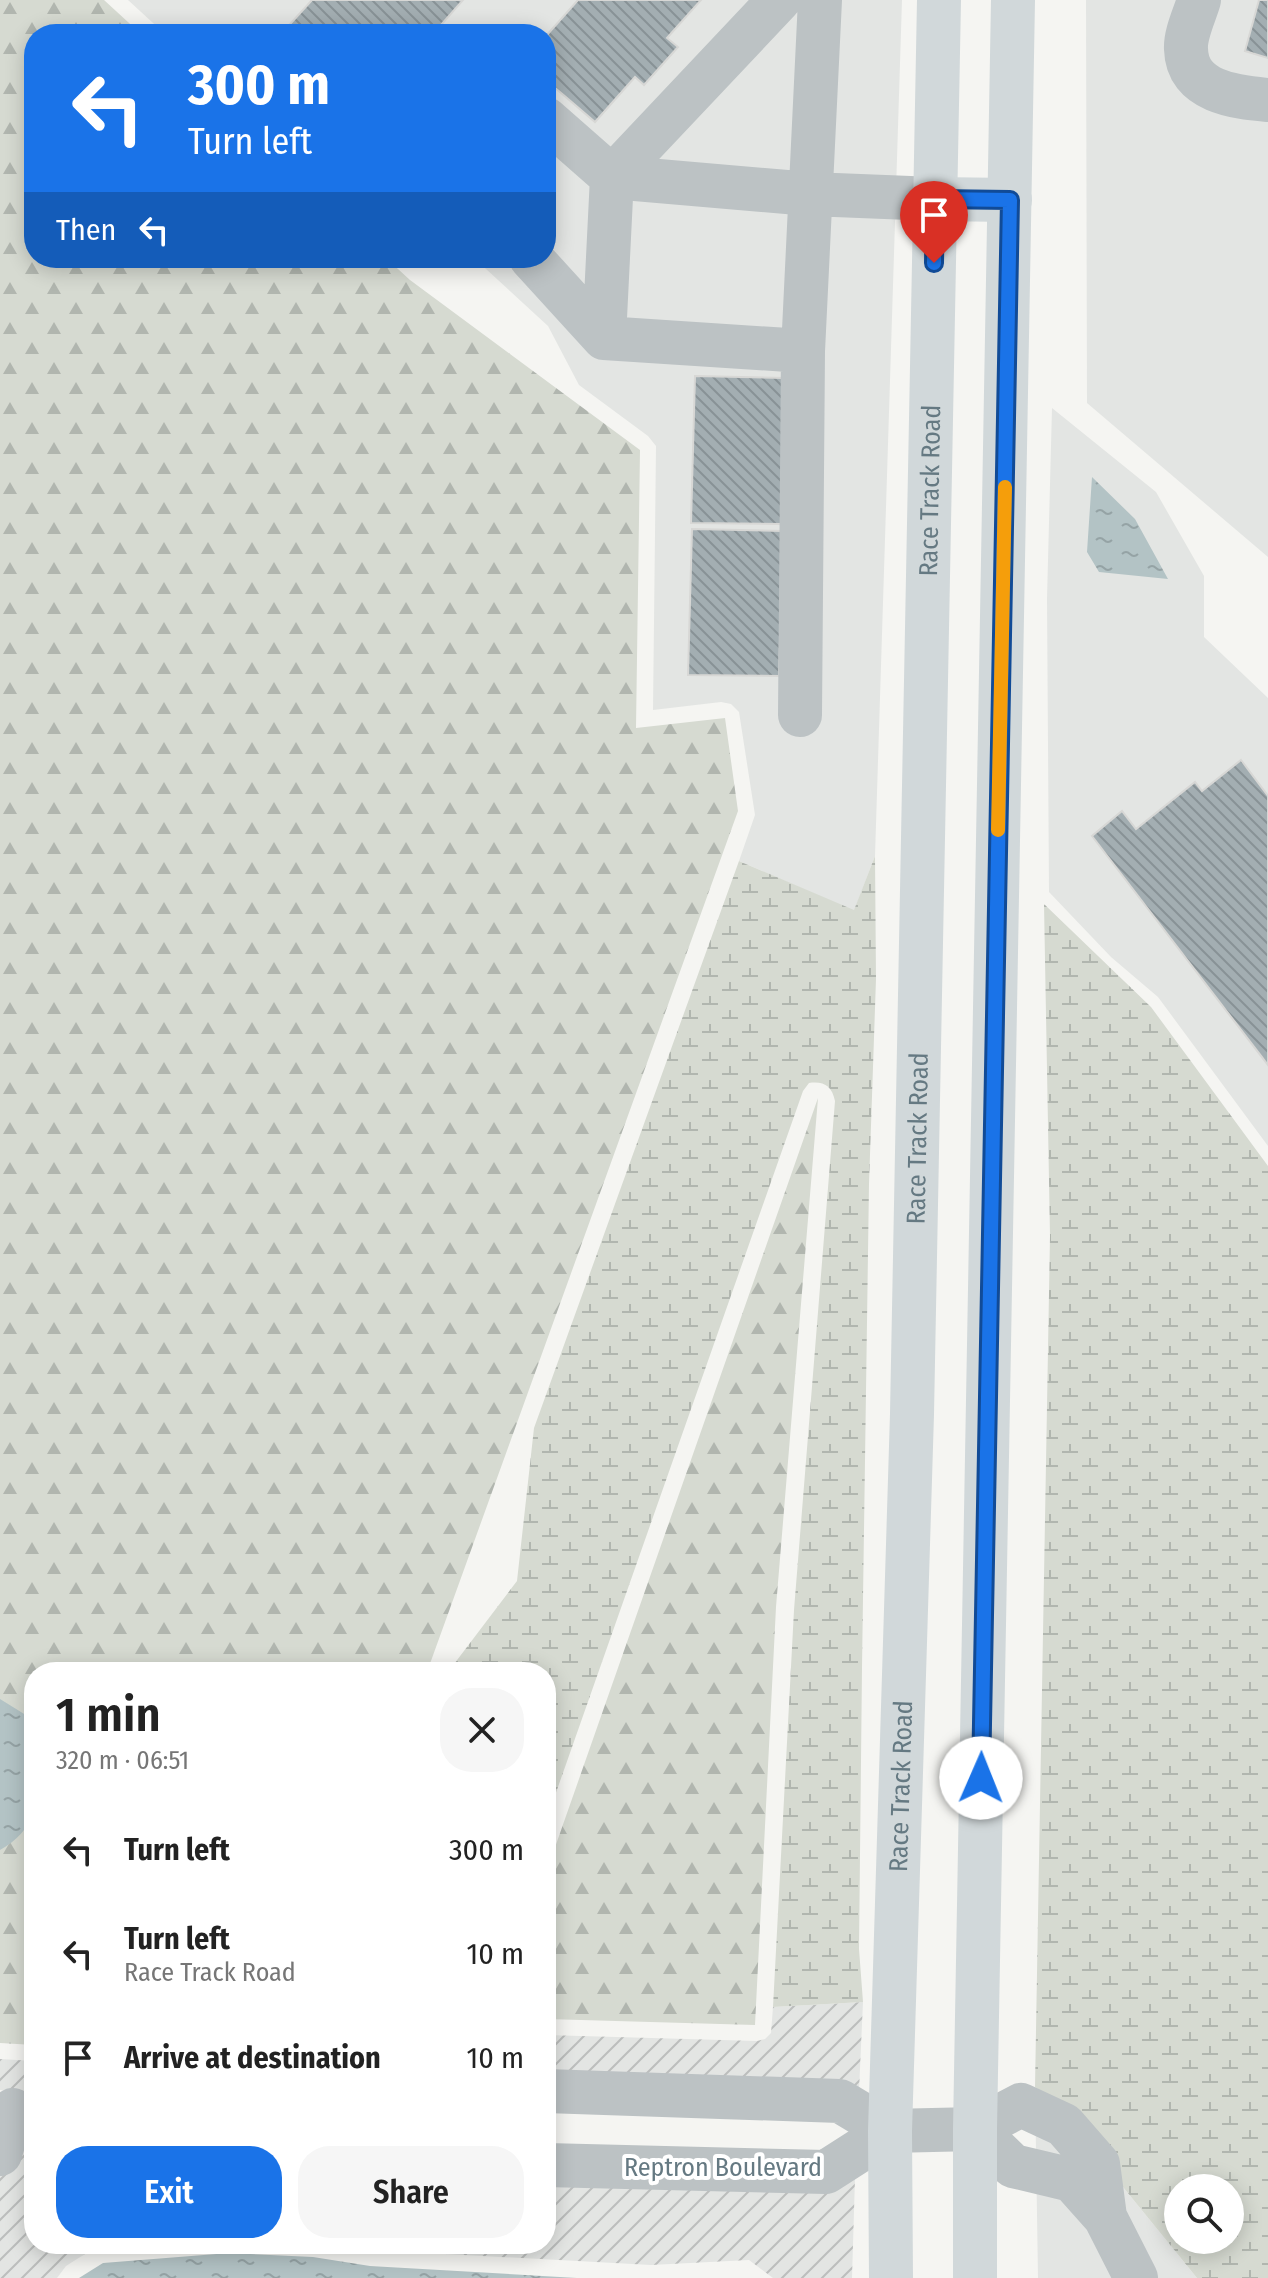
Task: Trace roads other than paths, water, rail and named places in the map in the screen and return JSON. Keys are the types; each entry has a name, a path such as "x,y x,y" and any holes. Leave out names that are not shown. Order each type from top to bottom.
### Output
{"main road":[{"name":"Race Track Road","path":"891,2278 890,2131 913,1398 939,0"},
{"path":"975,2278 975,2129 1013,0"},
{"path":"935,199 1010,200"}],"street":[{"path":"604,338 612,177 779,0"},
{"path":"800,715 803,351 820,0"},
{"path":"1199,0 1186,48 1191,71 1210,89 1236,97 1268,100"},
{"path":"556,128 612,177 810,194 935,199"},
{"path":"540,268 604,338 803,351"},
{"path":"556,2091 840,2101 890,2131 975,2129 1013,2166 1072,2180 1111,2245 1136,2278"},
{"path":"0,2154 16,2111"},
{"name":"Reptron Boulevard","path":"556,2165 826,2172 890,2131"}],"water":[{"path":"1092,477 1135,519 1168,579 1099,572 1087,552"},
{"path":"0,1699 24,1714 24,1829 0,1850"},
{"path":"250,2254 313,2257 370,2266 577,2278 79,2278 103,2263"}]}
